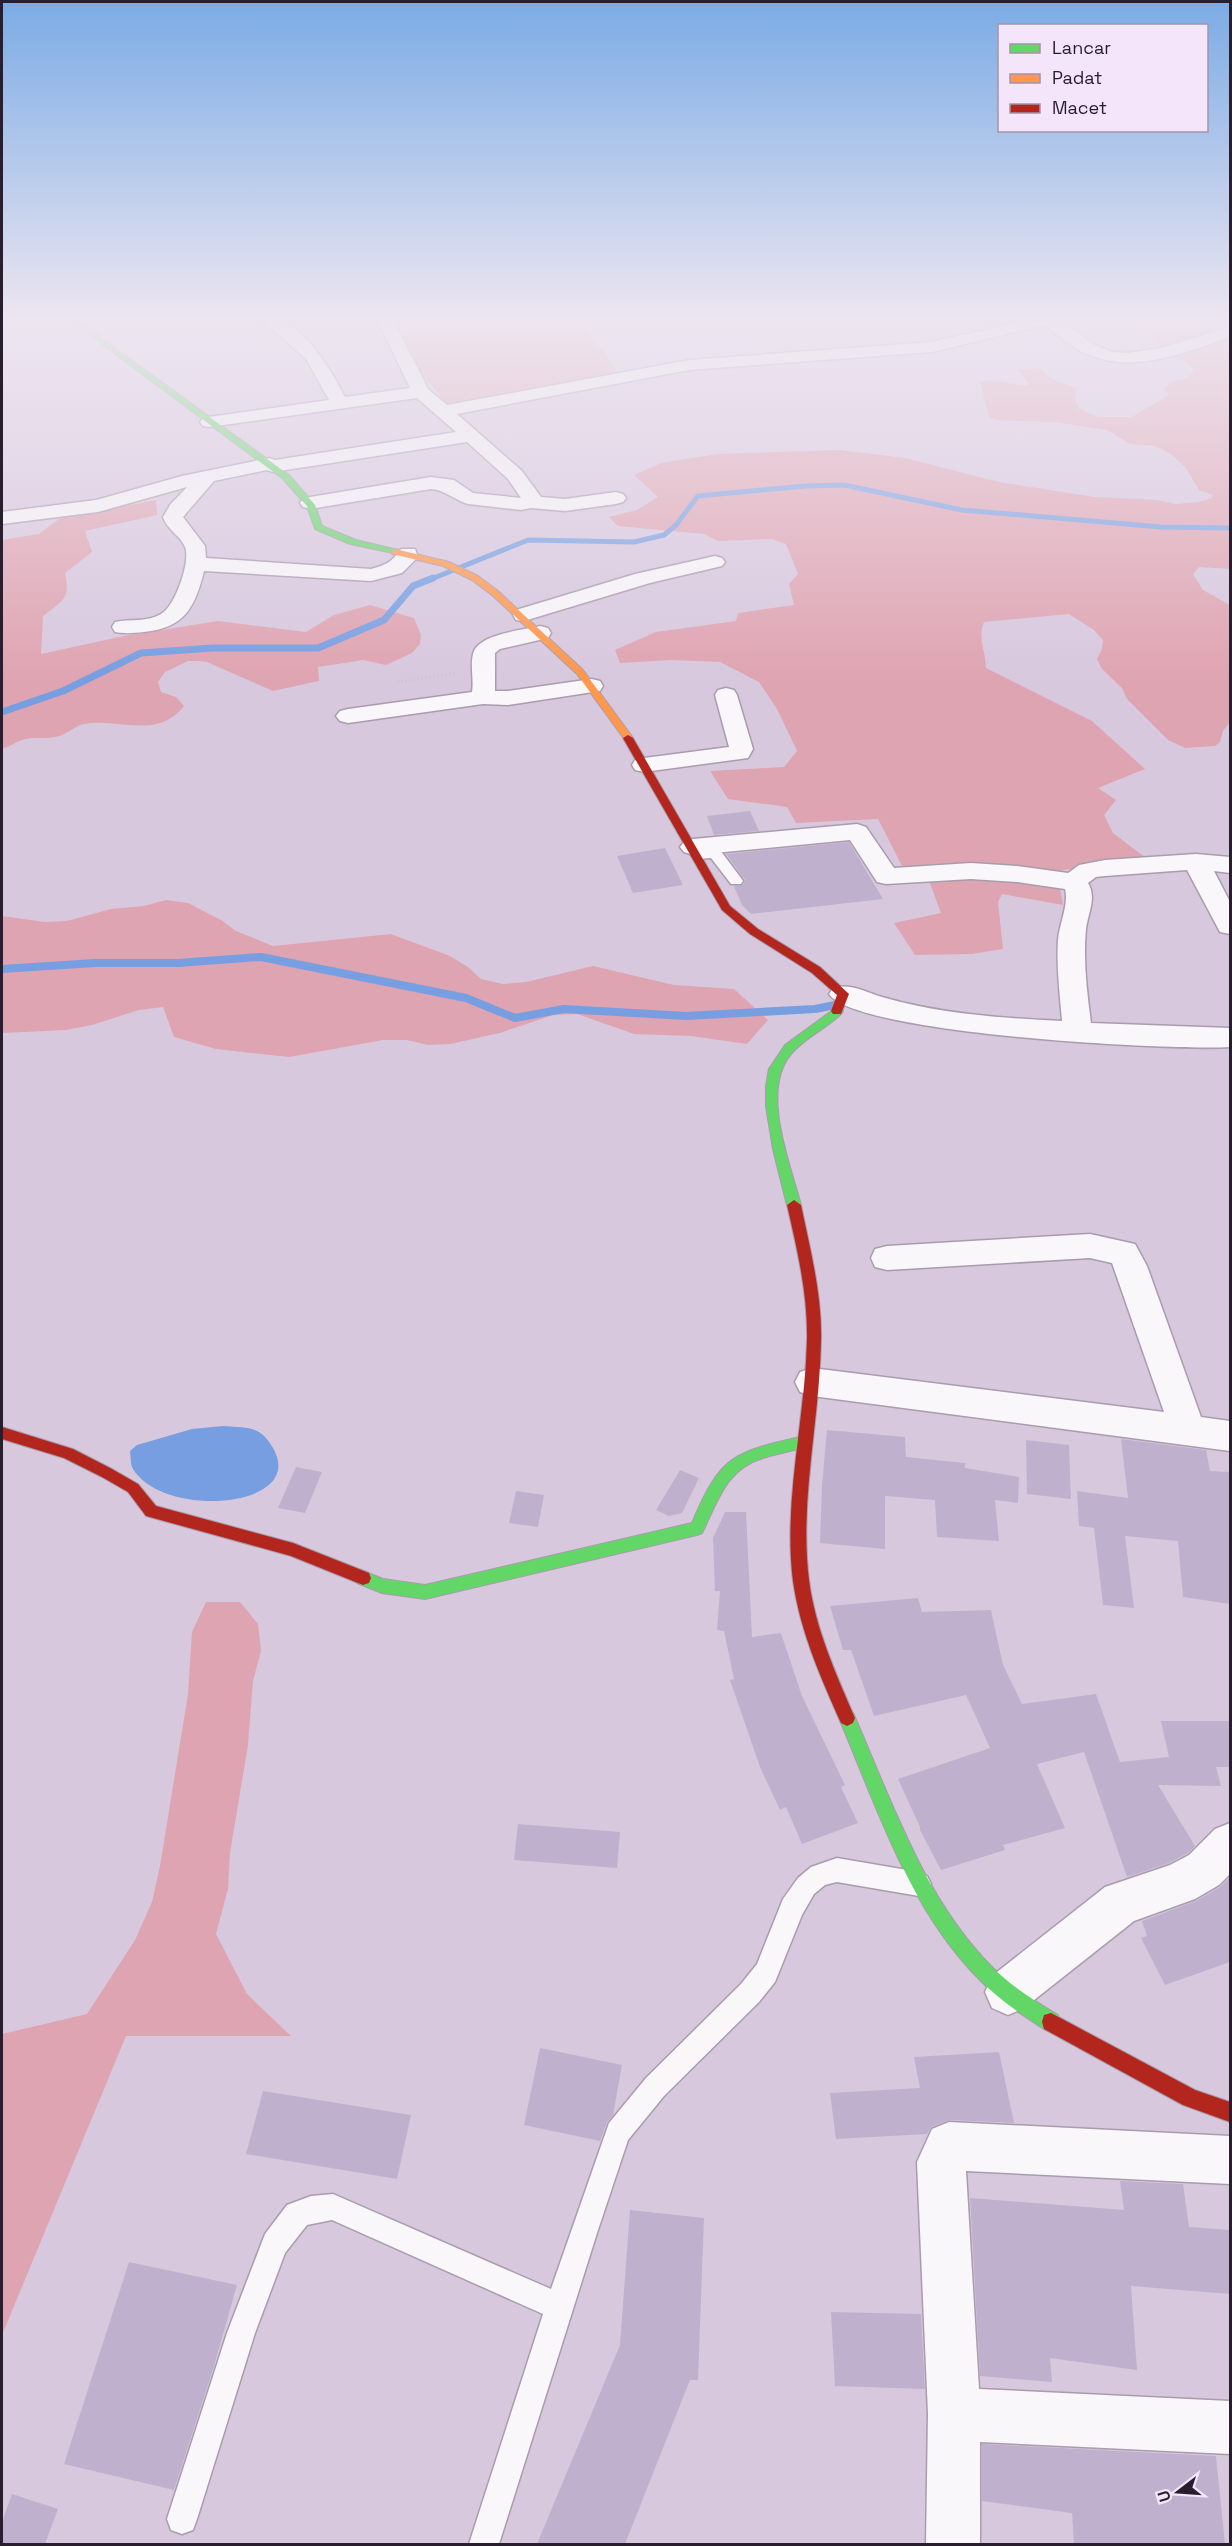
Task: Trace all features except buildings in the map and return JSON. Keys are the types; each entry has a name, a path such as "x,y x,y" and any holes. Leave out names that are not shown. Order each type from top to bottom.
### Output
{"street":[{"path":"235,440 292,483 317,514 318,527 337,539 379,550 444,562 485,585 524,615 592,686 644,765 726,908 735,918 764,939 822,974 843,1001 867,1003 972,1023 1078,1032 1230,1038"},
{"path":"2,518 98,506 207,477 271,465 443,440"},
{"path":"473,440 515,475 531,496 531,502"},
{"path":"123,627 161,621 173,616 182,604 198,556 194,545 175,524 173,517 177,509 207,477"},
{"path":"310,503 431,483 447,484 474,499 520,504 531,502 565,505 616,498"},
{"path":"197,564 371,575 395,569 408,557 408,554"},
{"path":"524,615 569,603 659,573 716,562"},
{"path":"483,697 486,680 482,659 484,651 492,644 540,633"},
{"path":"348,716 483,697 508,698 592,686"},
{"path":"644,765 740,753 741,749 726,695"},
{"path":"695,851 857,832 886,876 971,871 1017,874 1073,882 1079,893 1078,910 1073,923 1071,966 1078,1032"},
{"path":"1073,882 1088,871 1105,868 1197,862 1230,865"},
{"path":"1197,862 1230,926"},
{"path":"843,1001 837,1012 793,1044 781,1056 772,1092 778,1139 795,1206 813,1303 812,1383 804,1442 799,1504 799,1542 801,1580 809,1620 826,1672 879,1794 924,1884 970,1956 1008,1992 1069,2034 1151,2074 1200,2103 1230,2112"},
{"path":"887,1258 1090,1246 1123,1253 1131,1266 1188,1429"},
{"path":"812,1383 1230,1436"},
{"path":"2,1433 68,1453 133,1488 152,1511 293,1550 382,1586 425,1592 697,1528 711,1494 726,1469 757,1453 804,1442"},
{"path":"1008,1992 1121,1903 1180,1884 1204,1870 1230,1844"},
{"path":"1200,2103 1227,2143"},
{"path":"953,2544 954,2414 941,2162 949,2146 1227,2143"},
{"path":"954,2414 1230,2428"}],"lane":[{"path":"695,851 715,853 736,880"},
{"path":"484,2544 618,2132 655,2087 750,1993 766,1973 792,1908 806,1886 819,1875 837,1870 924,1884"},
{"path":"182,2518 246,2322 275,2244 297,2215 310,2209 333,2207 560,2307"}],"path":[{"path":"398,682 485,669"}],"shaded area":[{"path":"1123,440 1230,440 1230,569 1199,567 1193,574 1203,590 1230,605 1230,722 1223,731 1220,742 1215,746 1185,748 1168,740 1127,699 1122,688 1102,669 1097,659 1103,640 1094,630 1069,614 984,622 981,633 986,668 1092,721 1145,769 1098,788 1116,800 1104,815 1113,833 1146,858 1057,871 1063,905 1002,894 998,902 1003,949 972,954 915,955 894,923 941,913 927,875 904,870 878,819 796,823 787,807 728,799 710,771 784,767 797,751 777,709 759,682 720,662 671,660 620,663 615,650 656,632 736,621 738,613 794,605 789,584 798,574 786,544 772,539 718,541 704,534 618,526 609,517 637,510 658,497 634,475 661,463 718,454 839,450 905,458 998,482 1095,497 1157,500 1175,504 1199,502 1212,498 1213,495 1199,490 1186,468 1171,454 1155,446 1130,444"},
{"path":"156,500 157,515 85,531 92,552 65,573 66,594 43,616 41,654 124,636 218,621 306,632 334,615 370,605 414,618 421,635 420,644 412,653 386,665 363,660 318,667 319,681 273,691 207,662 188,661 165,672 158,682 161,692 176,697 184,706 173,717 161,723 137,726 110,723 84,724 59,736 26,739 2,749 2,540 39,534 59,519"},
{"path":"166,900 188,903 221,920 236,931 273,946 391,934 450,956 468,967 481,979 503,984 526,982 593,966 674,985 734,989 768,1020 747,1044 691,1036 634,1034 577,1014 553,1015 500,1033 450,1044 428,1045 407,1040 383,1040 289,1057 216,1049 174,1037 163,1007 139,1010 92,1025 66,1030 2,1033 2,916 45,922 67,921 111,909 144,906"},
{"path":"206,1602 240,1602 258,1624 261,1651 253,1681 248,1745 230,1853 228,1889 216,1934 247,1994 291,2036 126,2036 2,2335 2,2034 87,2014 135,1940 152,1902 160,1866 188,1694 192,1632"}],"water":[{"path":"223,1426 258,1431 268,1441 273,1448 278,1468 270,1484 252,1494 228,1500 200,1501 173,1496 149,1485 132,1467 130,1451 137,1445 192,1429"}],"waterway":[{"path":"429,580 528,540 634,542 664,535 676,525 698,496 805,486 844,485 962,510 1161,527 1230,528"},
{"path":"2,712 63,691 141,653 213,648 318,648 384,620 413,586 433,578"},
{"path":"2,969 95,963 178,963 261,957 466,998 515,1018 564,1009 686,1016 815,1009 835,1005"}],"traffic: fast":[{"path":"235,440 286,477 311,505 318,527 353,542 395,552"},
{"path":"794,1205 775,1128 772,1106 775,1069 790,1048 837,1011"},
{"path":"363,1578 382,1586 425,1592 697,1528 715,1487 734,1465 761,1452 804,1442"},
{"path":"847,1718 902,1846 935,1907 954,1936 976,1963 1002,1988 1051,2022"}],"traffic: slow":[{"path":"395,552 446,564 475,578 495,593 580,672 628,738"}],"traffic: jam":[{"path":"628,738 726,908 739,921 830,981 843,994 837,1011"},
{"path":"794,1205 808,1272 814,1323 812,1370 800,1491 801,1581 814,1634 847,1718"},
{"path":"2,1433 68,1453 107,1473 133,1488 151,1511 293,1550 363,1578"},
{"path":"1051,2022 1190,2098 1230,2112"}]}
